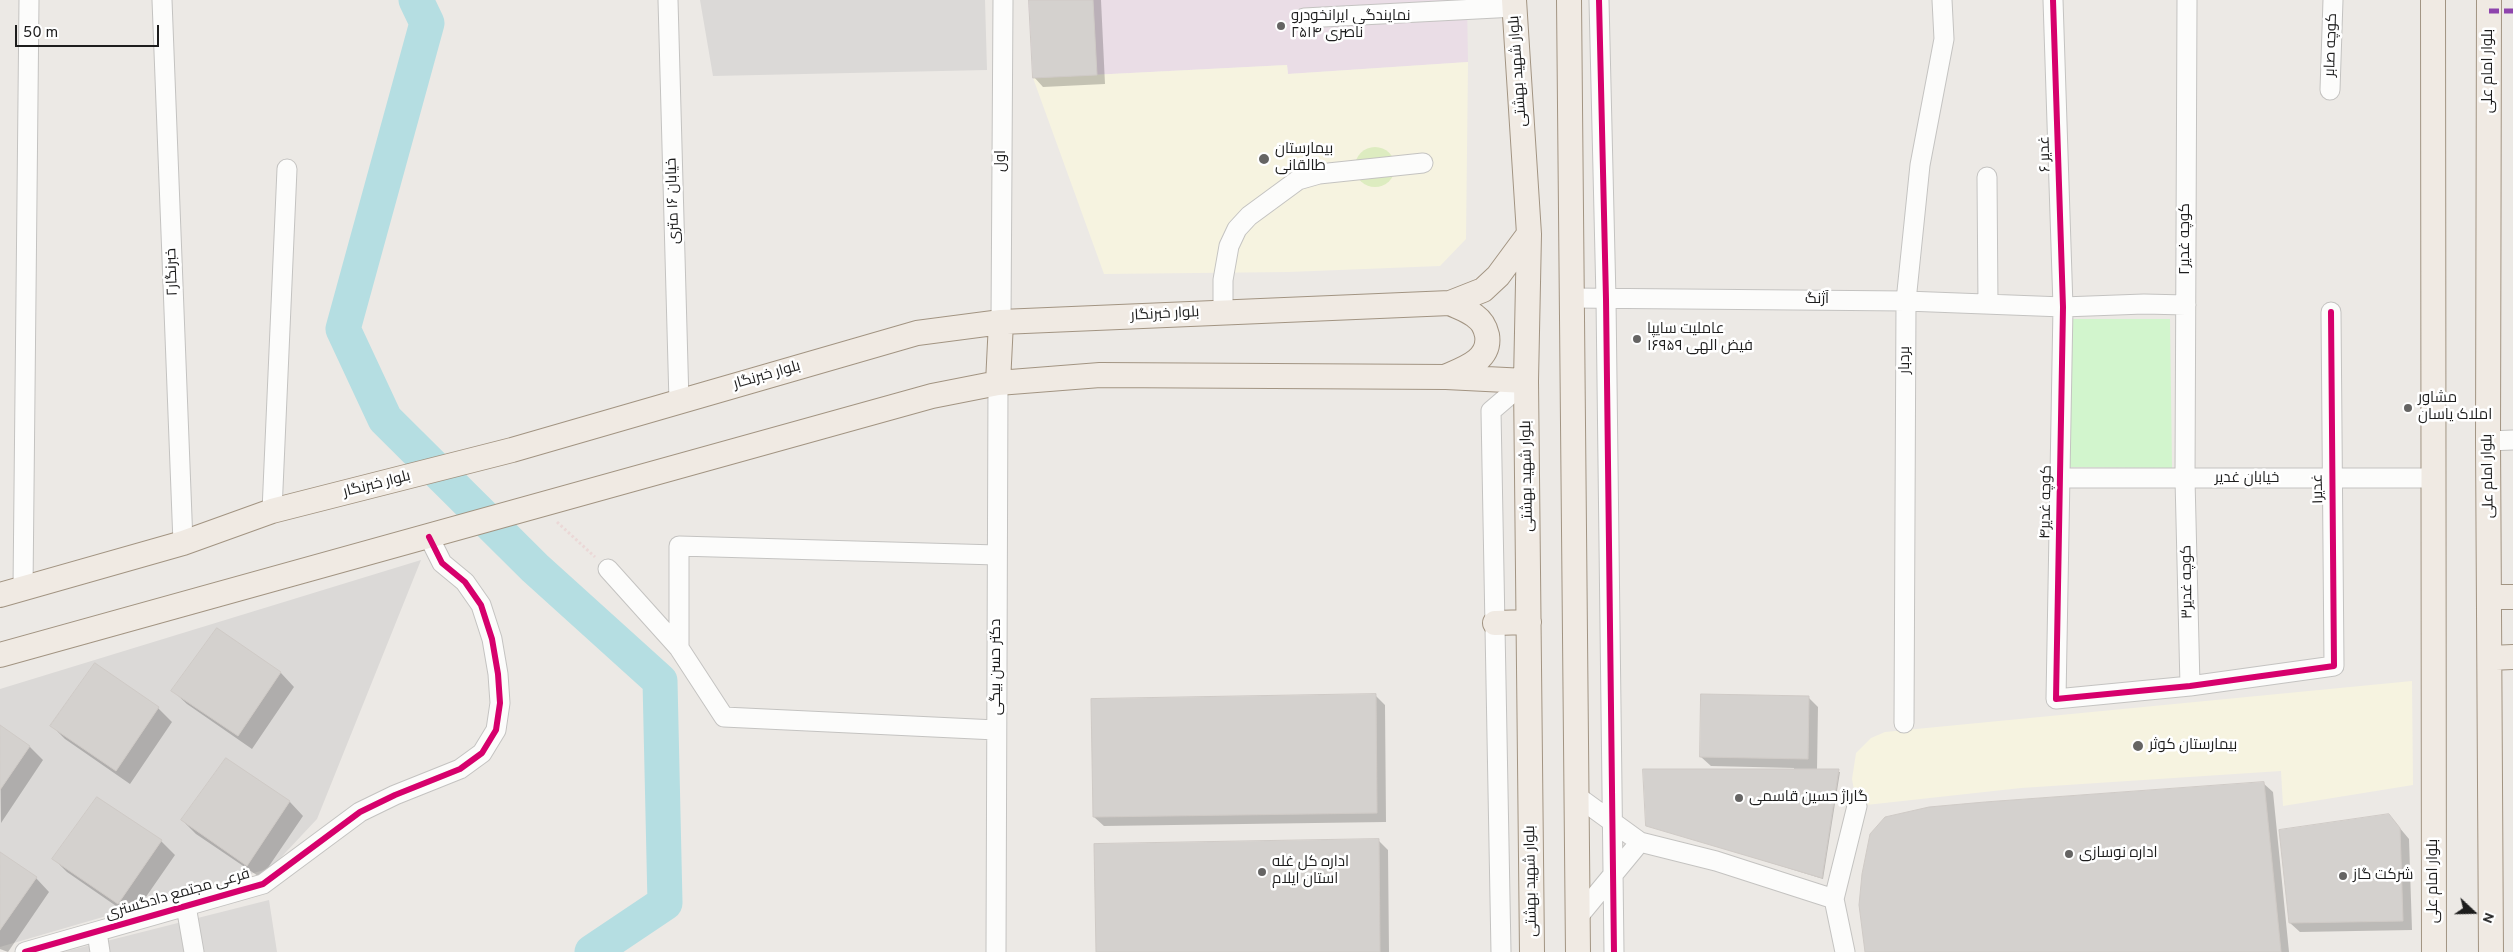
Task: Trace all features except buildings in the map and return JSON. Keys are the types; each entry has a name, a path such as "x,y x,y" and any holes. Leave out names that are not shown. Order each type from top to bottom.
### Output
{"main road":[{"path":"1569,0 1578,952"},
{"name":"بلوار امام على","path":"2433,0 2434,952"},
{"name":"بلوار امام على","path":"2489,0 2488,441 2502,597 2502,658 2490,952"},
{"name":"بلوار شهید بهشتی","path":"1514,3 1529,234 1526,381 1532,952"},
{"name":"بلوار خبرنگار","path":"0,595 184,543 272,511 512,450 918,333 1001,322 1450,303 1483,290 1493,281 1529,234"},
{"path":"1446,377 1471,366 1483,355 1488,341 1485,326 1474,315 1450,303"},
{"path":"998,383 1001,322"},
{"path":"0,656 932,396 998,383 1100,375 1446,377 1526,381"},
{"path":"1495,623 1529,622"}],"street":[{"path":"23,588 29,0"},
{"name":"خبرنگار۲","path":"162,0 184,543"},
{"name":"خیابان ۱۶ متری","path":"668,0 679,402"},
{"name":"اول","path":"1001,322 1003,0"},
{"path":"1599,0 1606,298 1614,952"},
{"name":"بردبار","path":"1904,723 1906,300 1920,165 1944,39 1942,0"},
{"name":"غدیر ۶","path":"2054,0 2063,307"},
{"name":"کوچه غدیر۲","path":"2185,479 2187,0"},
{"name":"کوچه صابر","path":"2330,90 2333,0"},
{"path":"1304,18 1514,3"},
{"path":"1224,312 1223,280 1229,246 1237,229 1256,211 1298,180 1319,174 1423,163"},
{"path":"272,511 287,169"},
{"path":"1987,177 1988,304"},
{"name":"آژنگ","path":"1571,298 1906,300 2063,307 2144,304 2186,305"},
{"name":"کوچه غدیر۴","path":"2063,307 2056,699 2190,686"},
{"name":"غدیر۱","path":"2190,686 2334,666 2331,312"},
{"path":"1501,952 1492,411 1526,381"},
{"name":"دکتر حسن بیگی","path":"996,952 998,383"},
{"path":"2488,441 2513,440"},
{"name":"خیابان غدیر","path":"2059,478 2435,478"},
{"name":"کوچه غدیر۳","path":"2185,479 2190,686"},
{"name":"فرعی مجتمع دادگستری","path":"25,952 264,884 360,812 395,795 460,769 482,753 496,730 500,703 498,674 492,639 481,604 465,582 442,563 429,537"},
{"path":"679,648 679,546 997,555"},
{"path":"608,569 679,648 724,717 996,730"},
{"path":"1578,797 1640,842 1716,861 1834,898"},
{"path":"1845,952 1834,898 1857,806"},
{"path":"1578,917 1640,842"},
{"path":"186,906 194,952"},
{"path":"97,932 100,952"}],"path":[{"path":"539,505 608,569"}],"shaded area":[{"path":"700,0 985,0 987,70 713,76"},
{"path":"1028,0 1467,0 1468,62 1288,74 1287,65 1033,78"},
{"name":"بیمارستان طالقانی","path":"1468,62 1466,239 1440,266 1289,272 1104,274 1033,78 1287,65 1288,74"},
{"path":"421,560 317,819 271,868 0,947 0,689"},
{"name":"بیمارستان کوثر","path":"2412,681 2413,785 2283,806 2281,771 2021,788 1857,806 1852,779 1856,753 1871,738 1885,732"},
{"path":"269,900 277,952 63,952"}],"green space":[{"path":"1379,147 1386,150 1392,156 1395,167 1394,175 1386,184 1379,187 1371,187 1364,184 1356,175 1355,163 1358,156 1367,148"},
{"path":"2068,319 2170,319 2172,468 2069,467"}],"waterway":[{"path":"416,0 427,23 343,329 385,419 535,568 660,681 665,903 592,952"}],"marked path":[{"path":"2489,11 2513,11"}],"cycle path":[{"path":"1599,0 1606,299 1614,952"},
{"path":"2053,0 2063,307 2056,699 2190,686 2334,666 2331,312"},
{"path":"25,952 263,884 360,812 395,795 460,769 482,753 496,730 500,703 498,674 492,639 481,605 465,582 442,563 429,537"}],"place":[{"name":"نمایندگی ایرانخودرو ناصری ۲۵۱۴","path":"1281,26"},
{"name":"بیمارستان طالقانی","path":"1264,159"},
{"name":"عاملیت سایپا ۱۶۹۵۹ فیض الهی","path":"1637,339"},
{"name":"مشاور املاک یاسان","path":"2408,408"},
{"name":"بیمارستان کوثر","path":"2138,746"},
{"name":"گاراژ حسین قاسمی","path":"1739,798"},
{"name":"اداره نوسازی","path":"2069,854"},
{"name":"اداره کل غله استان ایلام","path":"1262,872"},
{"name":"شرکت گاز","path":"2343,876"}]}
